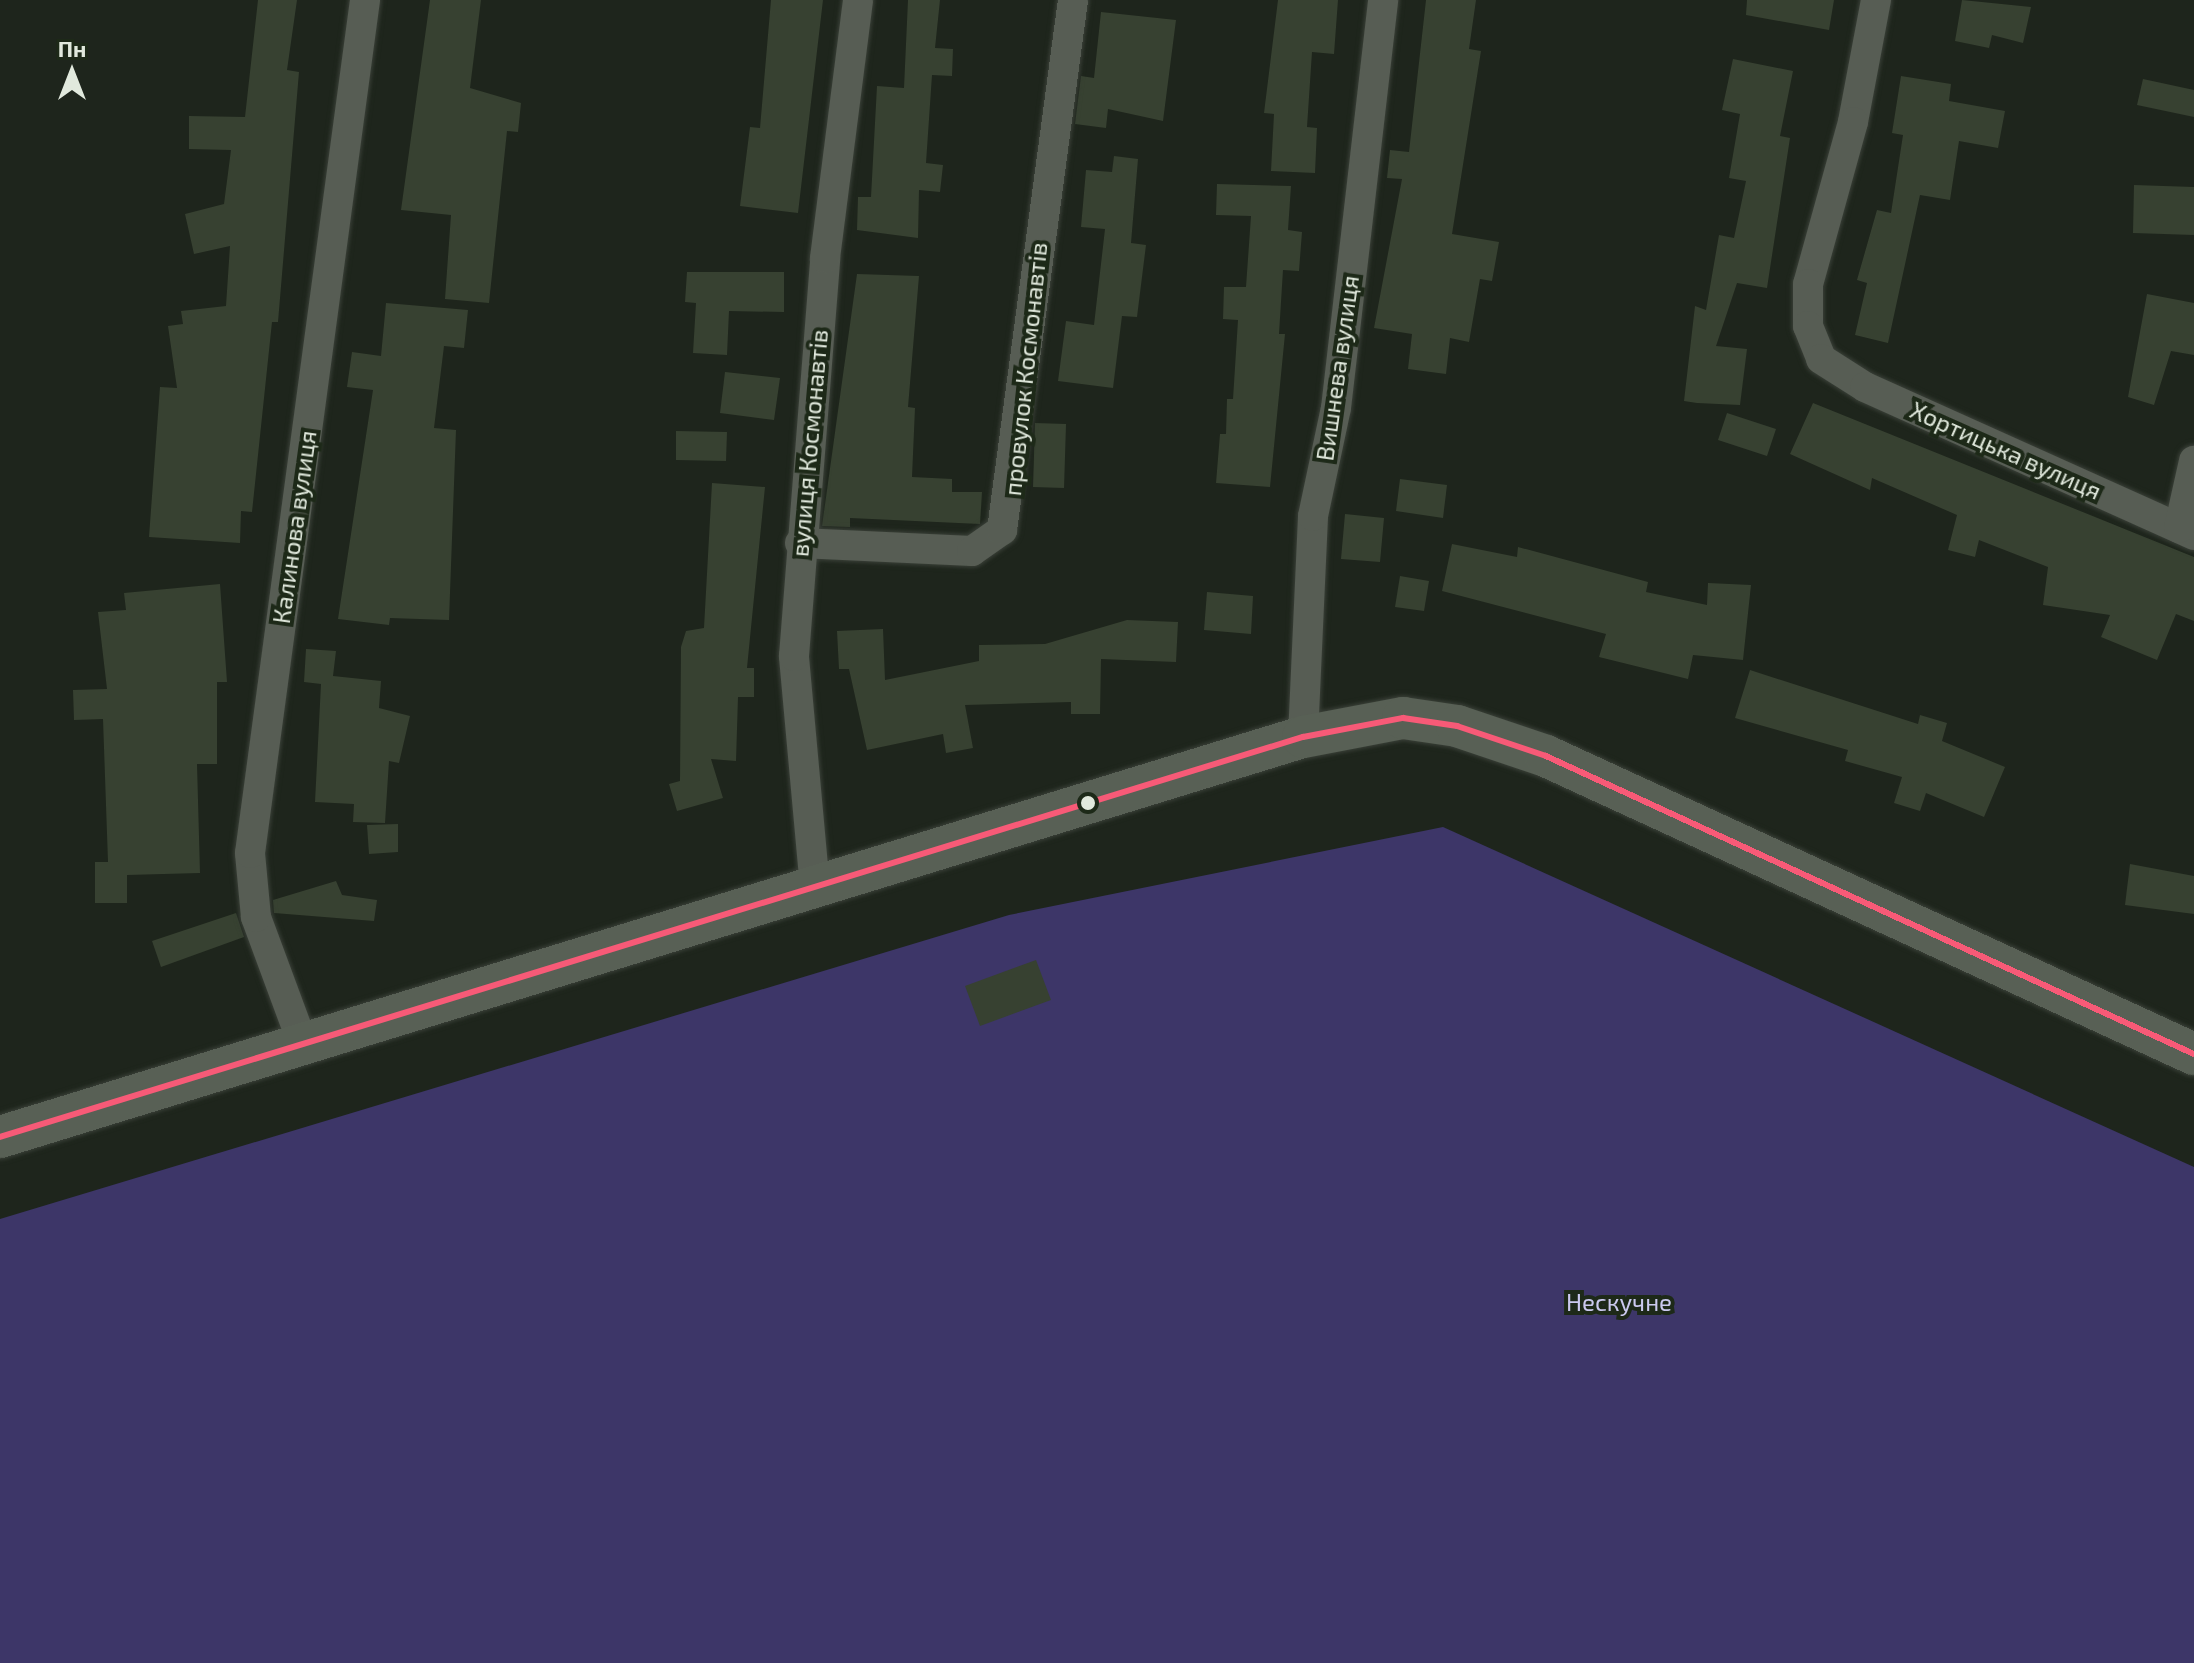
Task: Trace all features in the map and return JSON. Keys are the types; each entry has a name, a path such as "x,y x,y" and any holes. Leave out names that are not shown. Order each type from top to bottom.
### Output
{"street":[{"name":"Калинова вулиця","path":"304,1047 256,917 250,853 365,0"},
{"name":"вулиця Космонавтів","path":"815,888 794,656 800,543 825,258 858,0"},
{"name":"провулок Космонавтів","path":"800,543 972,551 1002,530 1073,0"},
{"name":"Вишнева вулиця","path":"1303,737 1313,516 1336,408 1383,0"},
{"name":"Хортицька вулиця","path":"1876,0 1853,122 1808,284 1808,326 1821,359 1865,387 2186,532"},
{"path":"2186,532 2194,461"},
{"path":"0,1137 304,1047 1303,737 1403,718 1457,726 1546,756 2194,1054"}],"green space":[{"name":"Нескучне","path":"1443,827 2194,1167 2194,1663 0,1663 0,1219 1009,915"}],"building":[{"path":"258,0 297,0 287,70 299,72 278,322 272,322 252,512 241,511 240,543 149,537 160,387 177,388 168,326 183,324 181,311 226,306 230,246 194,254 185,214 224,204 231,150 189,149 189,116 245,117"},
{"path":"430,0 481,0 470,88 521,103 518,132 507,131 489,303 445,299 451,215 401,210"},
{"path":"771,0 823,0 798,213 740,206 750,127 760,128"},
{"path":"908,0 940,0 935,48 953,49 952,76 932,75 926,163 943,165 940,192 919,190 918,238 857,230 858,197 871,197 877,86 904,88"},
{"path":"1278,0 1338,0 1334,54 1312,52 1307,127 1317,128 1315,173 1271,171 1274,114 1264,113"},
{"path":"1426,0 1476,0 1469,49 1481,51 1452,234 1499,242 1492,281 1480,279 1469,342 1450,338 1446,374 1408,369 1412,334 1374,328 1402,179 1387,178 1390,150 1409,152"},
{"path":"1747,0 1834,0 1829,30 1746,15"},
{"path":"1962,0 2031,7 2023,43 1992,35 1989,48 1955,41"},
{"path":"1101,12 1176,20 1163,121 1108,109 1106,128 1075,124 1081,76 1094,78"},
{"path":"1733,59 1793,71 1780,136 1790,138 1767,288 1737,283 1716,346 1747,349 1740,405 1684,401 1695,306 1706,310 1719,235 1734,238 1746,181 1729,178 1740,114 1722,110"},
{"path":"1901,76 1951,84 1949,101 2005,111 1998,148 1959,141 1950,200 1920,195 1888,343 1855,335 1867,283 1857,280 1877,210 1891,213 1903,135 1892,133"},
{"path":"2143,79 2194,90 2194,117 2137,105"},
{"path":"1114,156 1138,159 1131,243 1146,245 1137,317 1122,316 1113,388 1058,381 1066,321 1094,325 1105,229 1081,227 1086,170 1112,172"},
{"path":"1217,184 1291,186 1288,230 1302,232 1299,271 1283,270 1279,334 1285,334 1270,487 1216,483 1220,434 1226,434 1227,399 1233,399 1238,320 1223,319 1224,287 1246,287 1251,216 1216,215"},
{"path":"2134,185 2194,187 2194,235 2133,233"},
{"path":"687,272 784,272 784,312 729,311 727,355 693,353 696,303 685,302"},
{"path":"857,274 919,276 908,407 915,408 912,477 952,479 952,492 982,492 980,524 850,518 850,527 822,526"},
{"path":"2147,294 2194,303 2194,355 2171,351 2154,405 2128,397"},
{"path":"386,303 468,310 464,348 444,346 434,428 456,430 449,620 390,618 389,625 338,619 373,390 347,387 352,352 381,356"},
{"path":"725,372 780,378 774,420 720,413"},
{"path":"1813,403 2194,557 2194,621 2176,614 2157,660 2101,637 2110,615 2043,605 2048,567 1979,540 1975,557 1948,550 1957,515 1872,478 1870,490 1790,454"},
{"path":"1727,413 1776,429 1767,456 1718,440"},
{"path":"1035,423 1066,424 1064,488 1033,487"},
{"path":"676,431 727,432 726,461 676,460"},
{"path":"1400,479 1447,485 1443,518 1396,511"},
{"path":"712,483 765,487 747,668 754,668 754,697 738,697 736,761 711,759 723,798 677,811 669,784 680,781 681,647 686,631 704,628"},
{"path":"1345,514 1384,518 1380,562 1341,559"},
{"path":"1452,544 1517,557 1518,547 1648,582 1646,592 1707,605 1708,583 1751,585 1743,660 1693,655 1688,679 1599,657 1606,634 1442,591"},
{"path":"1400,576 1429,581 1424,611 1395,607"},
{"path":"220,584 227,682 217,682 217,764 197,764 200,873 127,875 127,903 95,903 95,862 108,862 103,719 74,720 73,690 107,689 98,612 126,610 124,593"},
{"path":"1207,592 1253,596 1251,634 1204,630"},
{"path":"1127,620 1178,622 1176,662 1101,659 1100,714 1071,714 1071,702 965,705 973,748 946,753 943,734 867,750 849,669 839,669 837,631 883,629 885,680 979,661 979,645 1045,644"},
{"path":"306,649 336,651 333,676 381,681 379,708 410,716 399,763 389,761 385,823 353,822 354,804 315,802 321,684 304,682"},
{"path":"1750,670 1918,724 1920,715 1947,723 1942,741 2005,767 1984,817 1926,793 1920,811 1894,803 1902,777 1845,761 1848,750 1735,718"},
{"path":"398,824 398,852 369,854 367,825"},
{"path":"2130,864 2194,876 2194,914 2125,905"},
{"path":"336,881 342,895 377,900 374,921 274,913 273,900"},
{"path":"236,913 244,937 161,967 152,941"},
{"path":"1036,960 1051,1000 980,1026 965,986"}],"transit line":[{"path":"0,1137 1303,737 1403,718 1457,726 1546,756 2194,1054"}]}
